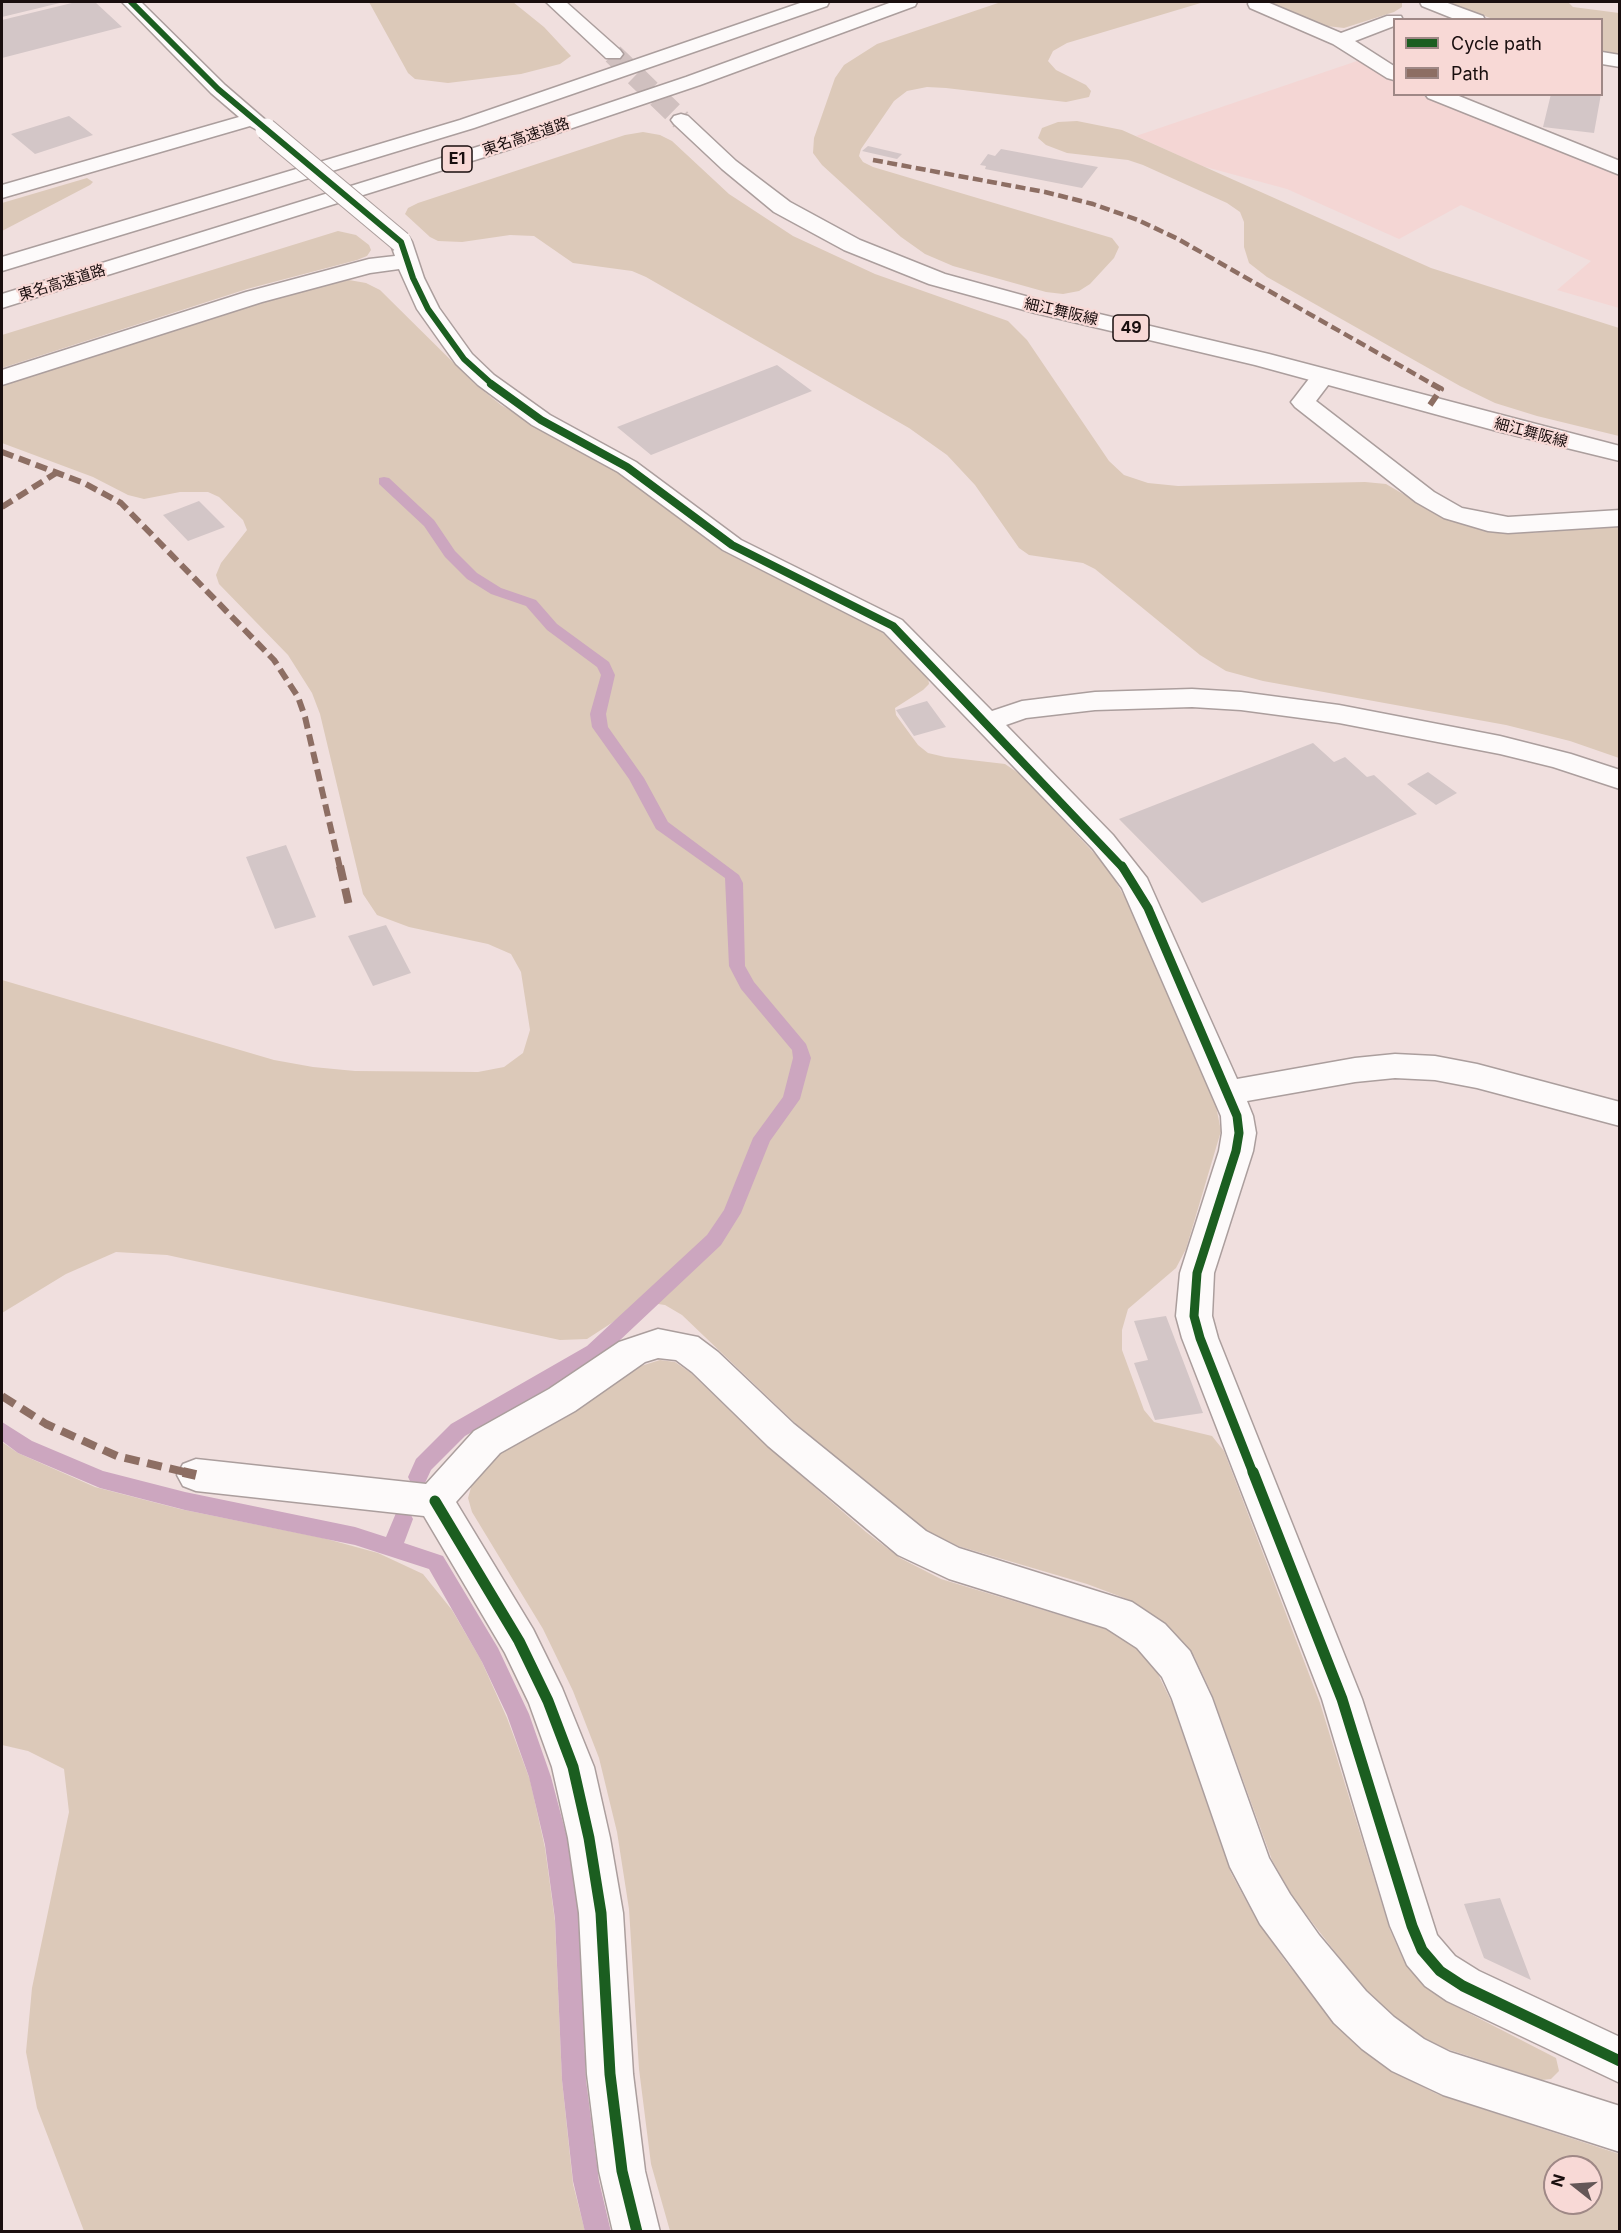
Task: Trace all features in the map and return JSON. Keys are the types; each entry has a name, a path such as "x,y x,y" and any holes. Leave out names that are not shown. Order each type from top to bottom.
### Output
{"main road":[{"path":"131,2 218,89 404,251 419,293 447,337 486,381 541,420 627,467 732,545 893,626 1103,842 1136,885 1229,1092 1237,1116 1239,1133 1197,1273 1194,1316 1200,1338 1341,1700 1412,1926 1422,1950 1440,1971 1463,1986 1620,2061"},
{"path":"555,2 613,54"},
{"name":"東名高速道路","path":"2,264 467,124 820,2"},
{"name":"東名高速道路","path":"2,301 534,134 693,81 908,2"},
{"path":"1399,18 1433,3 1471,18"},
{"path":"1257,4 1340,40 1393,73"},
{"path":"1340,40 1393,21"},
{"path":"1603,58 1620,61"},
{"path":"1440,96 1620,170"},
{"name":"細江舞阪線","path":"681,120 729,165 782,207 843,241 893,263 984,293 1323,376 1506,426 1620,454"},
{"path":"2,192 260,124"},
{"path":"2,378 254,297 369,266 404,251"},
{"path":"1323,376 1303,402 1425,497 1453,513 1488,523 1508,525 1620,518"},
{"path":"988,722 1022,710 1095,701 1180,698 1241,701 1329,712 1500,745 1561,760 1620,780"},
{"path":"1229,1092 1395,1066 1435,1068 1477,1076 1620,1114"},
{"path":"435,1501 456,1472 487,1442 562,1400 632,1353 658,1343 685,1347 705,1362 781,1435 912,1543 949,1562 1118,1614 1150,1636 1176,1664 1192,1698 1251,1867 1275,1909 1304,1950 1350,2007 1378,2033 1408,2055 1443,2072 1620,2129"},
{"path":"196,1476 435,1501"},
{"path":"435,1501 519,1641 548,1701 573,1767 589,1838 601,1913 610,2074 622,2171 637,2232"}],"shaded area":[{"path":"369,2 513,2 544,27 571,56 560,64 521,74 448,83 415,79 408,73"},
{"path":"1001,2 1204,2 1067,43 1053,51 1048,61 1056,70 1086,85 1091,91 1089,97 1066,102 946,88 927,87 907,91 894,101 861,149 859,156 863,162 873,167 1112,238 1119,247 1114,258 1090,284 1079,291 1063,294 1046,292 953,266 925,254 901,237 822,165 813,153 814,138 835,78 844,65 877,44"},
{"path":"1262,2 1402,2 1402,7 1394,12 1344,28 1318,25"},
{"path":"1446,2 1568,2 1573,7 1619,13 1619,55 1603,52 1603,18 1490,18"},
{"path":"1360,60 1393,81 1393,96 1422,96 1619,176 1619,308 1557,290 1591,261 1461,205 1399,239 1287,189 1202,166 1136,136"},
{"path":"1077,121 1122,130 1431,268 1619,328 1619,436 1495,403 1460,386 1267,277 1249,263 1244,247 1244,222 1240,212 1227,203 1143,165 1128,160 1067,153 1046,145 1038,138 1042,128 1058,122"},
{"path":"643,132 660,135 672,141 729,194 793,236 875,274 1008,321 1027,340 1109,461 1124,475 1148,483 1178,486 1365,482 1386,484 1446,519 1488,531 1530,533 1619,526 1619,758 1570,741 1506,725 1263,681 1226,671 1200,655 1095,569 1083,563 1029,555 1019,548 975,485 947,455 909,428 646,277 632,271 573,263 534,236 510,235 462,242 438,241 430,237 405,214 408,208 418,203 625,135"},
{"path":"87,178 93,182 90,185 2,231 2,203"},
{"path":"338,231 356,235 369,245 371,250 367,256 247,289 2,368 2,335"},
{"path":"349,280 366,283 380,290 475,384 501,405 617,472 722,551 882,632 928,677 929,684 923,690 895,708 896,715 918,745 928,753 945,757 1005,764 1020,774 1107,867 1133,911 1215,1101 1221,1131 1186,1249 1176,1268 1128,1309 1122,1330 1122,1350 1144,1410 1154,1422 1212,1436 1224,1451 1320,1703 1390,1930 1403,1959 1426,1986 1455,2006 1556,2058 1559,2071 1551,2079 1542,2080 1447,2049 1417,2035 1391,2016 1367,1993 1294,1899 1272,1860 1211,1692 1194,1656 1164,1623 1127,1599 1087,1584 958,1546 923,1529 796,1424 682,1315 665,1305 644,1302 587,1339 560,1340 167,1255 116,1252 66,1274 2,1313 2,980 274,1060 313,1067 355,1071 478,1072 504,1067 523,1053 530,1030 521,972 511,954 488,944 409,927 377,915 363,894 320,714 312,693 288,655 219,584 216,575 221,563 247,530 243,520 219,497 208,492 180,492 144,499 128,495 93,477 2,443 2,385 259,302"},
{"path":"660,1360 675,1362 691,1373 756,1436 866,1532 900,1558 941,1579 1109,1630 1137,1649 1157,1672 1172,1703 1231,1873 1256,1919 1286,1962 1334,2021 1364,2051 1399,2075 1437,2094 1619,2154 1619,2231 670,2231 651,2164 639,2069 629,1909 617,1832 599,1758 573,1691 543,1629 472,1512 468,1498 472,1484 499,1454 573,1412 641,1366"},
{"path":"2,1442 18,1453 95,1487 180,1509 323,1538 378,1553 423,1574 452,1610 481,1660 507,1718 530,1780 545,1848 555,1921 562,2080 573,2184 585,2231 84,2231 37,2108 26,2052 32,1988 69,1812 64,1769 28,1751 2,1745"}],"building":[{"path":"2,2 64,2 2,17"},
{"path":"76,2 95,2 122,27 2,58 2,20"},
{"path":"1551,96 1601,96 1594,133 1543,127"},
{"path":"69,116 93,135 35,154 11,134"},
{"path":"868,146 902,154 897,159 862,151"},
{"path":"1001,149 1098,167 1082,188 985,169 986,166 980,165 988,154 995,156"},
{"path":"777,365 812,391 651,455 617,427"},
{"path":"199,501 225,527 188,541 163,515"},
{"path":"927,701 946,727 914,736 896,710"},
{"path":"1313,743 1334,762 1345,757 1367,777 1374,775 1417,814 1202,903 1119,819"},
{"path":"1428,772 1457,793 1436,805 1407,784"},
{"path":"286,845 316,917 275,929 246,857"},
{"path":"386,925 411,973 373,986 348,936"},
{"path":"1166,1316 1203,1413 1155,1420 1134,1363 1148,1360 1134,1321"},
{"path":"1500,1898 1531,1980 1484,1958 1464,1904"}],"waterway":[{"path":"384,481 429,523 450,554 472,576 496,591 531,603 552,627 604,665 608,675 598,714 600,727 636,778 662,825 731,875 735,883 737,966 747,985 800,1048 802,1058 791,1099 762,1138 732,1213 714,1240 594,1352 458,1430 423,1465 418,1477"},
{"path":"2,1430 25,1447 100,1479 185,1501 355,1536 392,1548"},
{"path":"392,1548 403,1519"},
{"path":"392,1548 436,1562 490,1655 518,1714 540,1777 557,1845 567,1919 574,2080 586,2181 598,2232"}],"tunnel":[{"path":"613,54 681,120"}],"marked path":[{"path":"873,160 1045,192 1093,204 1138,220 1178,239 1441,389 1430,405"},
{"path":"2,452 84,483 121,503 274,660 298,697 305,717 350,910"},
{"path":"2,507 56,473"},
{"path":"2,1396 46,1424 117,1456 196,1475"}],"cycle path":[{"path":"131,2 218,89 401,242 413,278 428,309 464,359 486,380 541,420 627,467 732,545 893,626 1120,863 1148,908 1237,1116 1239,1133 1236,1151 1197,1273 1194,1316 1200,1338 1342,1699 1412,1926 1422,1950 1440,1971 1463,1986 1620,2061"},
{"path":"435,1501 519,1641 548,1701 573,1767 589,1838 601,1913 610,2074 622,2171 637,2232"}]}
